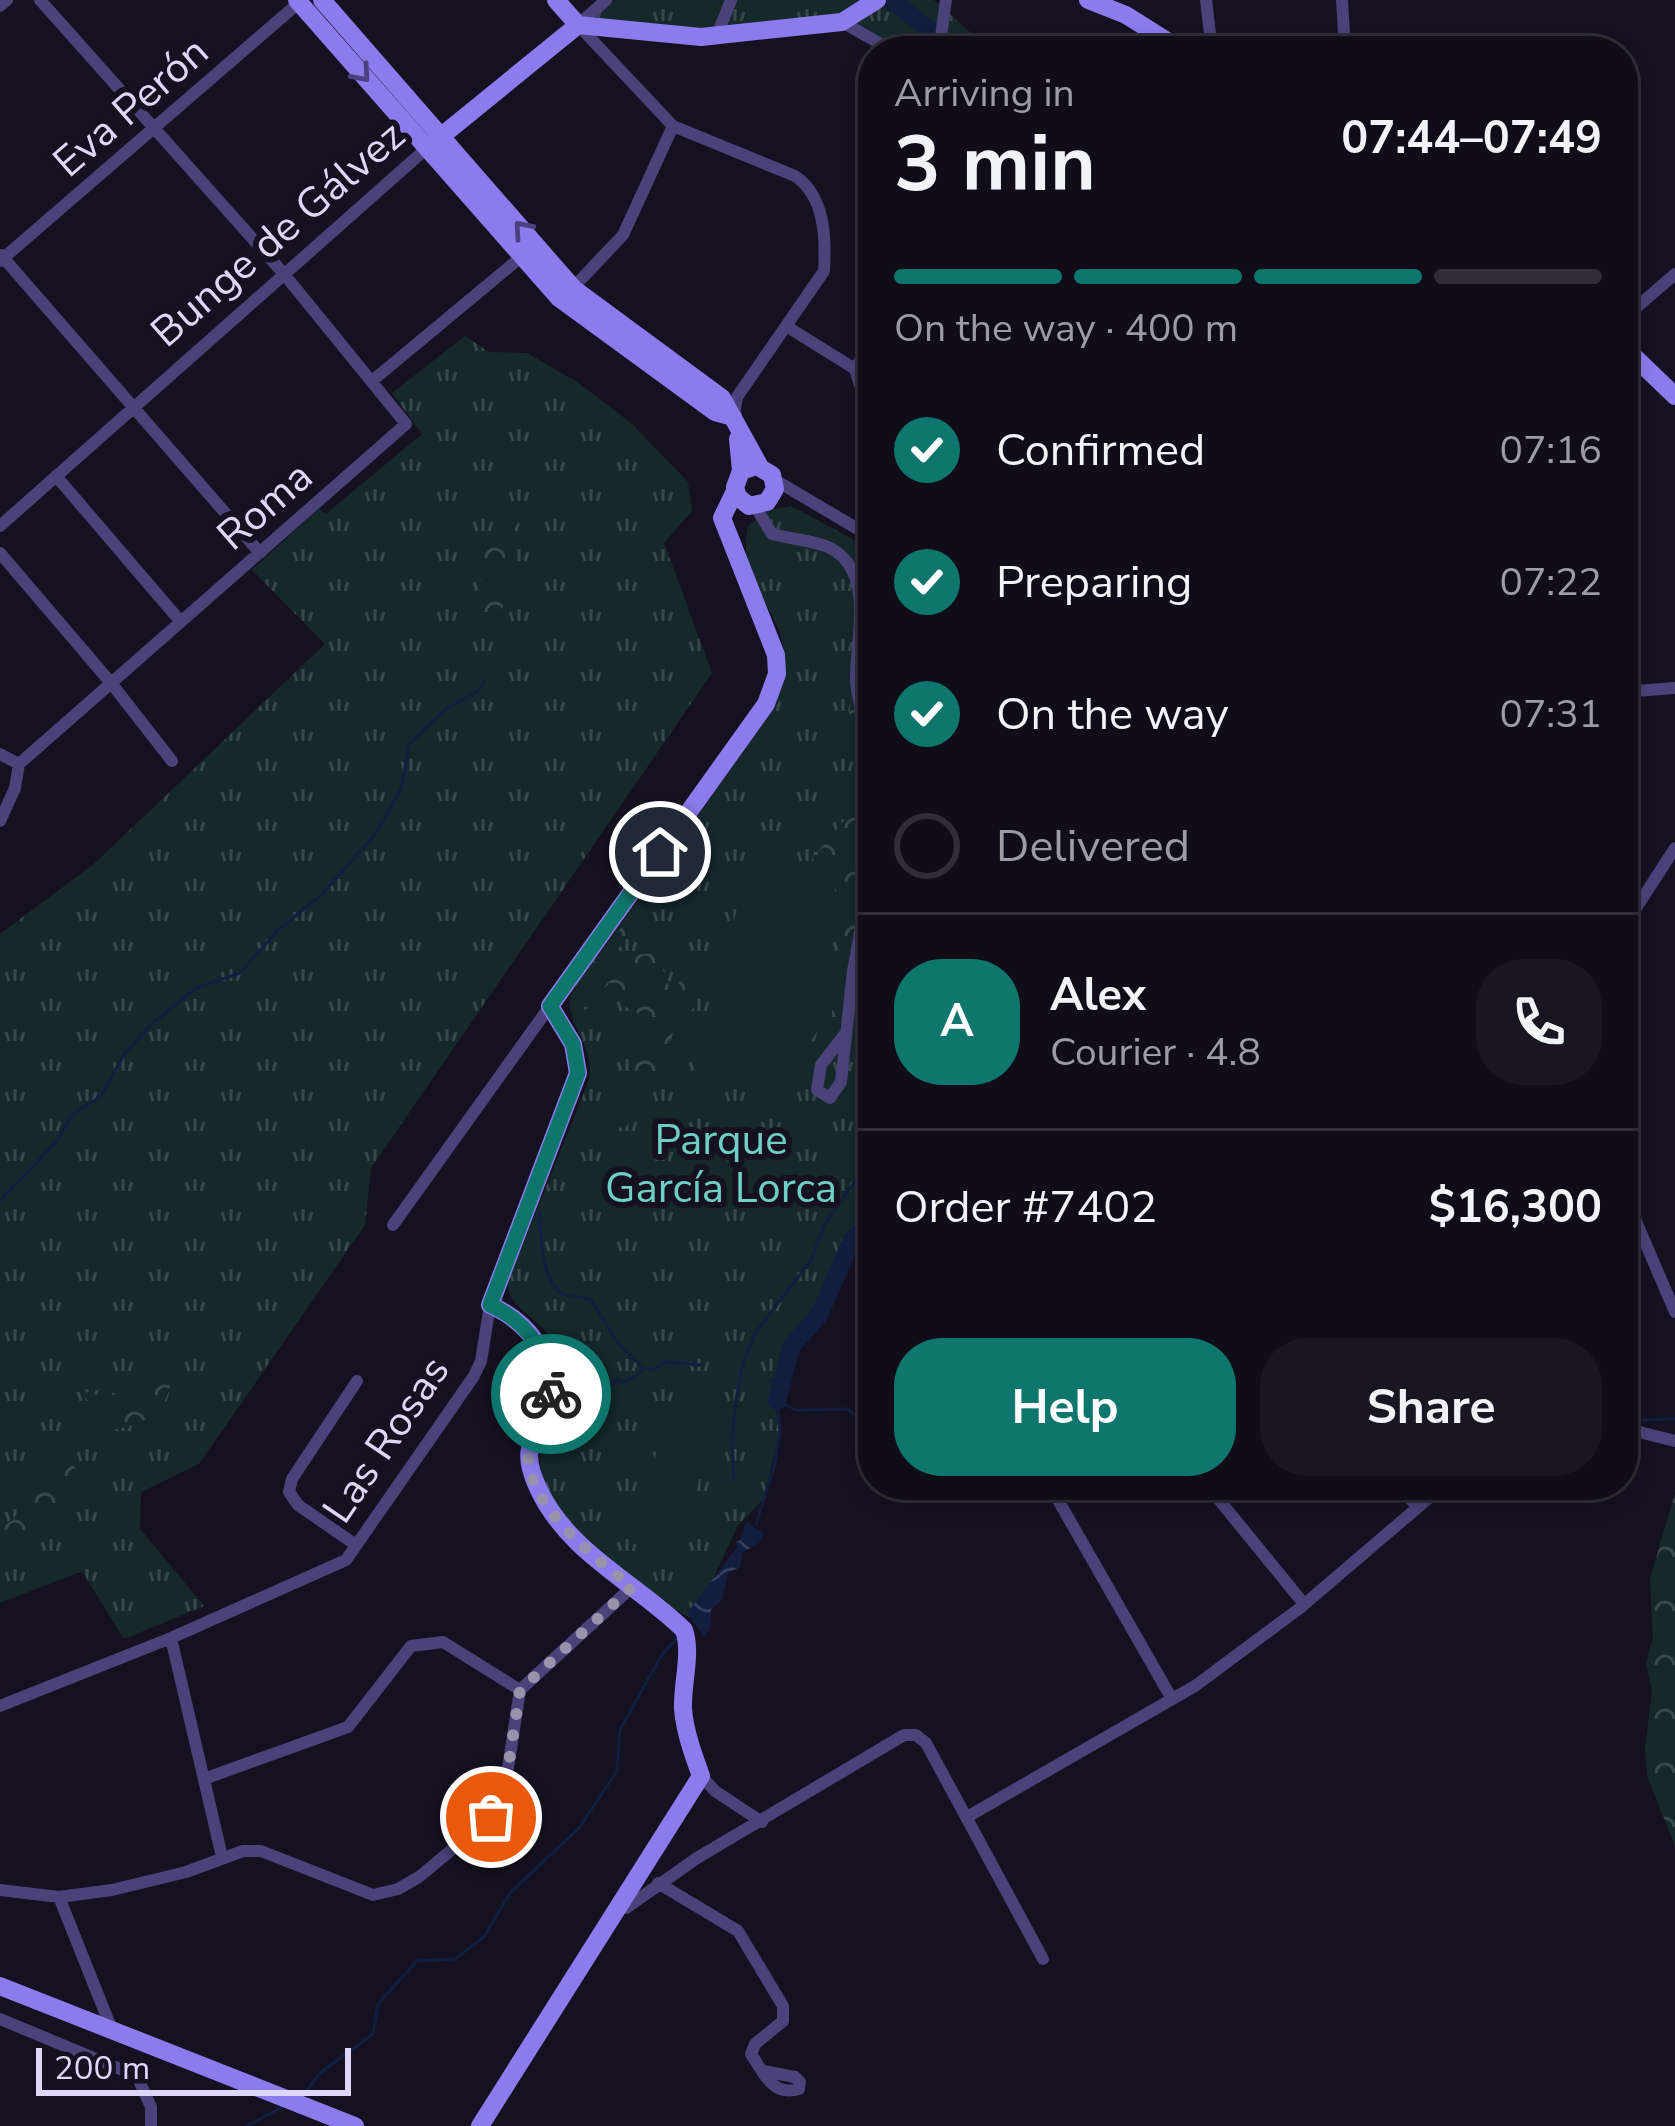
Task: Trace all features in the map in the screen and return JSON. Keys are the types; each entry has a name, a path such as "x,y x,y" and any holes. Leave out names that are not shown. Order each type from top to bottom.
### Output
{"street":[{"path":"0,6 7,0"},
{"name":"Roma","path":"19,764 406,424 284,274 40,0"},
{"path":"322,0 520,258 715,412 733,417"},
{"path":"393,1225 772,690 777,674 776,655 722,518 746,501 772,498 733,417 737,398 824,271 826,246 818,203 795,176 673,126 556,0"},
{"name":"Bunge de Gálvez","path":"0,526 434,142 606,0"},
{"path":"718,35 731,0"},
{"path":"1088,0 1126,15 1159,36"},
{"path":"1206,0 1210,36"},
{"path":"1342,0 1344,36"},
{"path":"300,1 434,142 566,294"},
{"name":"Eva Perón","path":"1,258 300,1"},
{"path":"941,36 946,1"},
{"path":"578,25 701,38 842,22 874,3"},
{"path":"842,22 867,36"},
{"path":"566,294 623,235 673,126"},
{"path":"1,258 260,553"},
{"path":"372,381 520,258"},
{"path":"1638,306 1675,274"},
{"path":"786,326 855,369 858,379"},
{"path":"1638,360 1675,396"},
{"path":"855,369 858,364"},
{"path":"746,501 759,473"},
{"path":"759,473 858,529"},
{"path":"56,476 181,622"},
{"path":"746,501 772,534 827,547 842,557 858,591"},
{"path":"0,553 172,761"},
{"path":"858,620 858,689"},
{"path":"1638,691 1675,688"},
{"path":"0,754 19,764 15,788 0,821"},
{"path":"1638,905 1675,848"},
{"path":"1638,896 1642,899"},
{"path":"844,1034 821,1065 817,1090 830,1098 842,1082 844,1034 858,951"},
{"name":"Las Rosas","path":"0,1706 171,1638 346,1560 481,1361 490,1305 578,1073 573,1044 550,1006"},
{"path":"1638,1226 1675,1312"},
{"path":"490,1305 530,1330 544,1358 551,1396 528,1454 538,1488 575,1544 662,1609 687,1636 683,1709 701,1776 762,1822"},
{"path":"356,1545 298,1505 289,1492 292,1479 357,1381"},
{"path":"1638,1432 1675,1441"},
{"path":"1058,1500 1172,1699"},
{"path":"1219,1500 1304,1604"},
{"path":"1411,1500 1417,1506"},
{"path":"967,1817 1172,1699 1304,1604 1425,1500"},
{"path":"0,1890 59,1897 112,1890 186,1872 243,1851 261,1851 345,1887 374,1894 408,1883 491,1817 503,1801 520,1690 632,1587"},
{"path":"171,1638 222,1857"},
{"path":"204,1779 348,1726 411,1646 443,1642 520,1690"},
{"path":"598,1935 658,1883 904,1735 916,1735 926,1743 1043,1959"},
{"path":"480,2126 701,1776"},
{"path":"658,1883 738,1931 783,2006 783,2021 755,2044 751,2054 763,2071"},
{"path":"59,1897 112,2030"},
{"path":"0,1985 355,2126"},
{"path":"0,2019 137,2076 151,2108 151,2126"}],"green space":[{"path":"606,0 731,0 717,35 578,25"},
{"path":"734,0 934,0 974,36 871,36 838,16 725,29"},
{"path":"465,336 489,352 527,353 577,382 631,423 688,482 692,511 664,543 712,673 371,1168 365,1225 199,1464 141,1492 140,1529 204,1606 124,1639 82,1571 0,1603 0,934 94,864 325,644 252,570 319,509 326,514 422,434 392,393"},
{"path":"513,503 519,511 519,531 499,617 480,612 475,601 482,581 480,544"},
{"name":"Parque García Lorca","path":"791,506 858,542 858,1234 819,1315 791,1347 775,1406 780,1430 764,1499 738,1525 694,1620 619,1571 570,1525 552,1500 542,1474 541,1447 556,1386 557,1360 550,1337 513,1300 508,1282 589,1080 589,1057 573,1018 570,996 773,710 783,678 784,652 746,552 748,526 769,510"},
{"path":"858,649 858,744 849,713"},
{"path":"858,793 858,1029 831,1022 844,900 812,858 843,822"},
{"path":"767,850 788,854 821,878 836,904 817,1032 794,1066 745,1088 722,1079 716,1092 691,1083 746,875 754,859"},
{"path":"627,920 628,936 614,954 616,962 657,953 672,995 681,979 692,984 697,1001 679,1030 671,1034 665,1077 624,1129 615,1126 611,1117 619,1101 633,1099 627,1036 639,1014 626,1007 610,982 585,1011 575,984"},
{"path":"156,1376 171,1380 164,1401 152,1416 124,1428 113,1430 91,1408 84,1393 102,1389 123,1396"},
{"path":"695,1384 717,1390 683,1557 631,1543 662,1433"},
{"path":"73,1460 79,1486 54,1511 26,1559 0,1572 0,1528 13,1520 37,1472"},
{"path":"1675,1493 1675,1846 1647,1776 1645,1748 1652,1691 1646,1664 1653,1636 1650,1579"}],"water":[{"path":"746,1522 764,1533 759,1543 742,1553 740,1567 728,1573 722,1600 711,1610 710,1629 704,1636 687,1613 738,1546 735,1542"}],"waterway":[{"path":"891,0 938,36"},
{"path":"0,1201 57,1141 72,1115 101,1096 125,1053 152,1024 196,988 240,973 278,930 320,896 373,837 390,809 402,786 409,744 484,682"},
{"path":"734,1480 736,1399 756,1332 811,1260 825,1224 858,1177"},
{"path":"539,1212 550,1280 566,1295 591,1300 618,1343 643,1368"},
{"path":"777,1401 791,1347 819,1315 858,1234"},
{"path":"560,1378 581,1385 613,1384 666,1362 701,1365"},
{"path":"770,1381 782,1372"},
{"path":"756,1524 774,1467 780,1430 777,1401 796,1410 848,1409 858,1418"},
{"path":"1638,1419 1675,1419"},
{"path":"964,1500 983,1500"},
{"path":"302,2097 320,2073 373,2034 378,2004 417,1961 455,1959 484,1937 510,1893 579,1828 617,1771 620,1730 661,1656 679,1636"},
{"path":"247,2126 282,2107"}],"way so far":[{"path":"491,1817 503,1801 520,1690 632,1587 575,1544 538,1488 529,1442 551,1394"}],"route":[{"path":"551,1394 544,1358 530,1330 490,1305 578,1073 573,1044 550,1006 660,852"}]}
